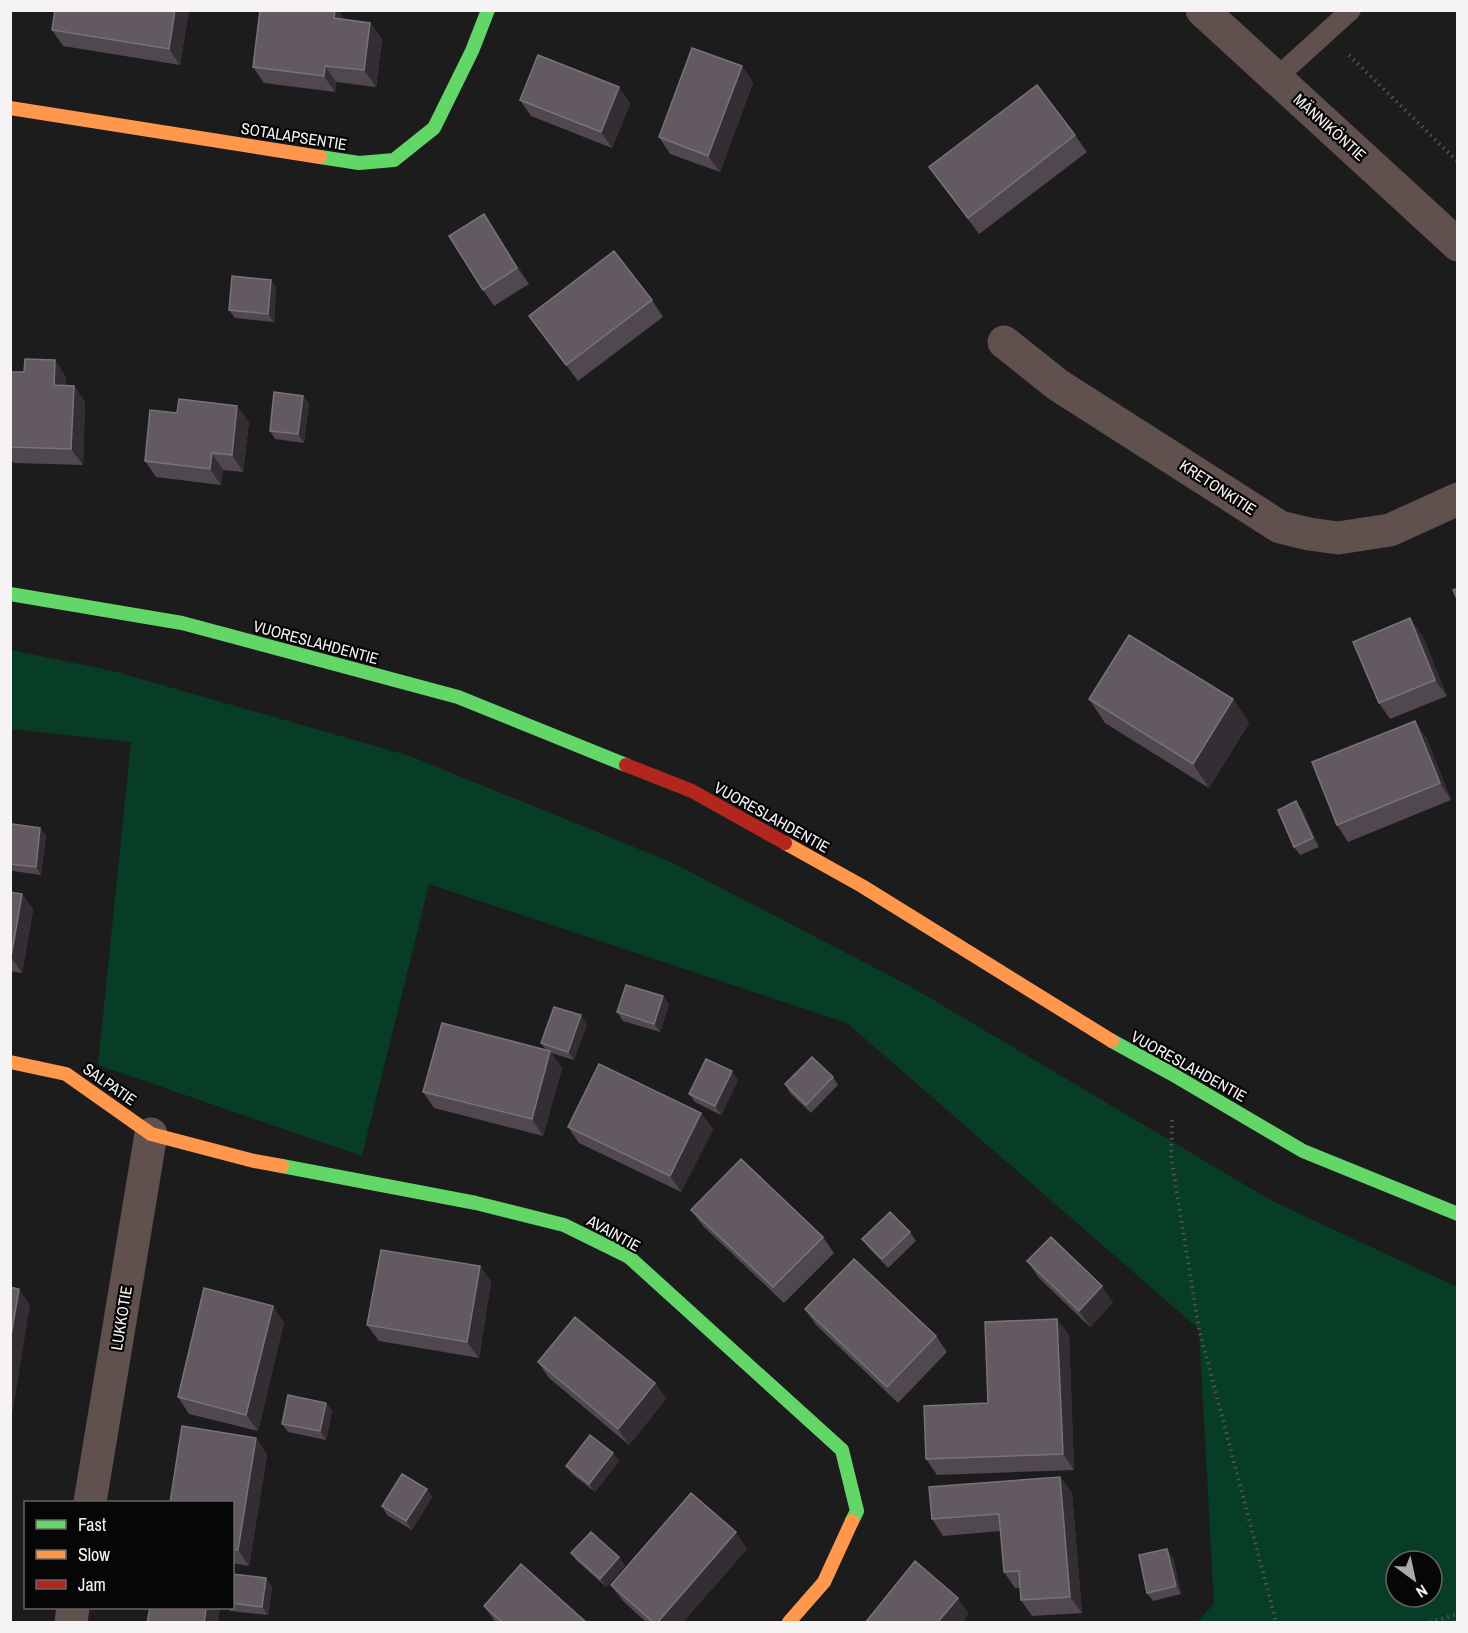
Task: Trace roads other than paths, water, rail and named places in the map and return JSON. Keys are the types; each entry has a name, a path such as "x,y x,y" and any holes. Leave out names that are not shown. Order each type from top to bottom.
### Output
{"street":[{"name":"SOTALAPSENTIE","path":"10,108 359,163 394,160 434,128 472,51 488,10"},
{"name":"MÄNNIKÖNTIE","path":"1202,10 1458,245"},
{"name":"KRETONKITIE","path":"1004,342 1058,385 1280,527 1338,538 1390,530 1458,499"},
{"name":"VUORESLAHDENTIE","path":"10,594 182,623 458,697 692,791 861,886 1124,1049 1172,1074 1303,1151 1458,1214"},
{"name":"SALPATIE","path":"10,1062 66,1074 151,1134"},
{"name":"LUKKOTIE","path":"90,1501 151,1134"},
{"name":"AVAINTIE","path":"151,1134 254,1161 476,1203 564,1225 629,1257 842,1450 857,1511 824,1582 789,1623"}],"lane":[{"path":"1276,78 1351,10"}]}
